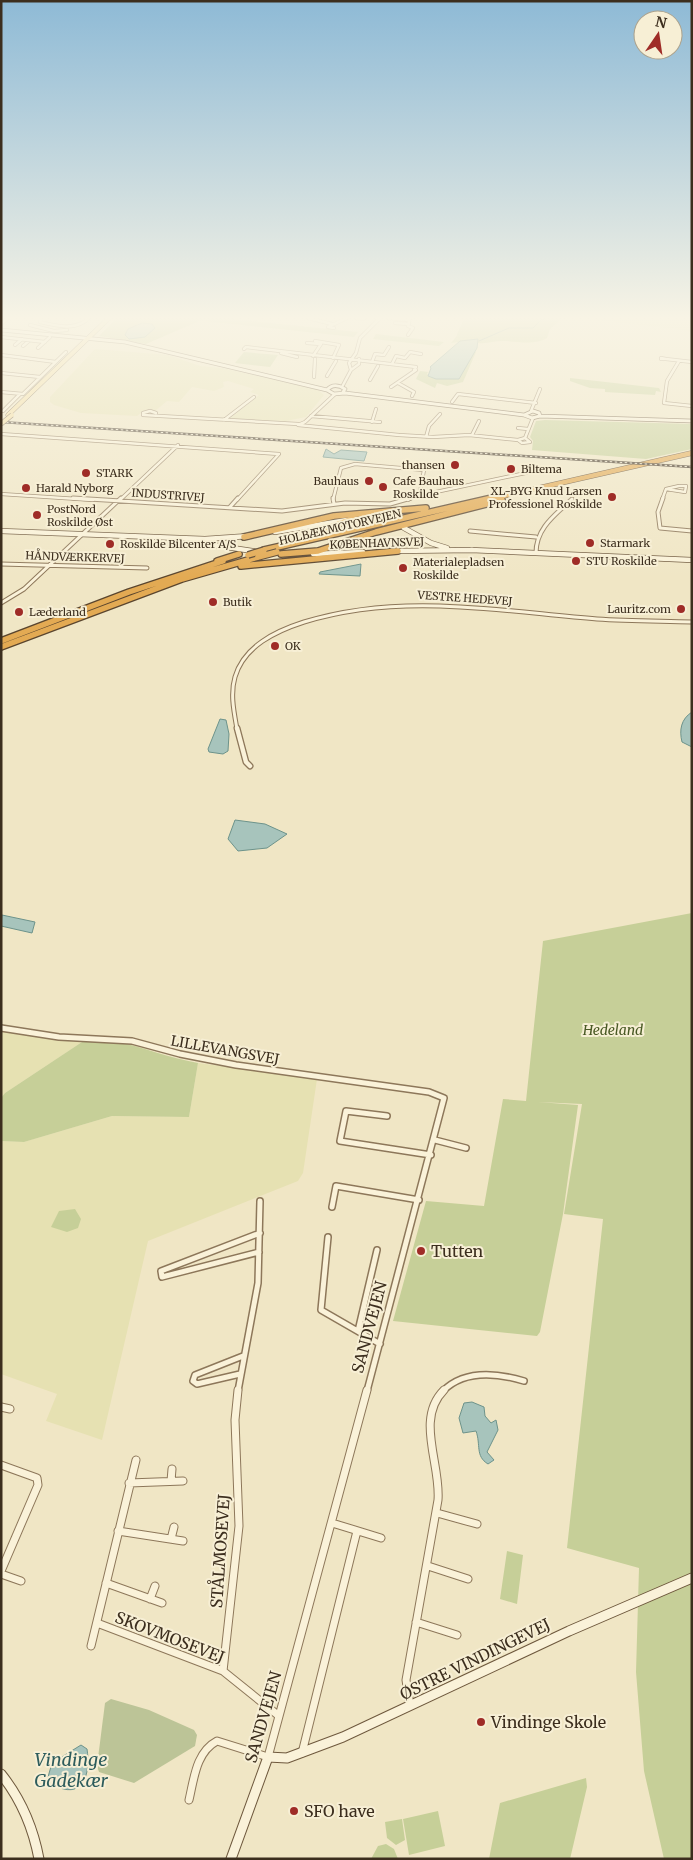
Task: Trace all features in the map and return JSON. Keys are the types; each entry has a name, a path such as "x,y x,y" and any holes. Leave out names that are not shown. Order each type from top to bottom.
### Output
{"highway":[{"name":"HOLBÆKMOTORVEJEN","path":"1,647 182,579 258,557 692,453"},
{"name":"HOLBÆKMOTORVEJEN","path":"1,641 156,582 264,550 692,457"},
{"path":"244,537 334,516 434,507 503,497"},
{"path":"279,553 318,551 376,532 503,497"},
{"path":"156,582 172,575 292,540 353,519"},
{"path":"140,594 260,563 398,551"}],"main road":[{"path":"1,422 21,405"}],"street":[{"path":"3,411 10,405"},
{"path":"224,420 243,405"},
{"path":"307,424 322,405"},
{"path":"443,405 526,415 533,418"},
{"path":"526,415 533,411 535,405"},
{"path":"372,422 376,409"},
{"path":"163,415 150,411 142,414 148,416 163,415 307,424 382,434 426,437 472,435 518,440 525,438"},
{"path":"533,411 540,415 562,417 692,421"},
{"path":"426,437 429,426 440,414"},
{"path":"526,415 529,424"},
{"path":"525,438 529,424 533,418 540,415"},
{"path":"312,416 380,422"},
{"path":"472,435 479,422"},
{"path":"518,428 528,429"},
{"path":"1,434 178,445 279,454 230,507"},
{"path":"518,440 522,443 530,442 525,438"},
{"path":"1,603 19,594 178,445"},
{"path":"334,504 333,497 341,468 351,464 423,469 420,492 417,496"},
{"name":"INDUSTRIVEJ","path":"1,494 294,511 334,504 386,505 417,496 535,471"},
{"path":"679,486 686,486 685,492 666,489 679,486"},
{"path":"666,489 657,517 660,528 665,530 692,531"},
{"path":"536,553 536,537 572,499"},
{"name":"KØBENHAVNSVEJ","path":"1,531 222,539 353,519 380,519"},
{"name":"KØBENHAVNSVEJ","path":"404,528 438,546 473,550"},
{"path":"470,531 536,537"},
{"name":"KØBENHAVNSVEJ","path":"133,536 279,553 473,550 692,560"},
{"name":"HÅNDVÆRKERVEJ","path":"1,564 147,568"},
{"name":"VESTRE HEDEVEJ","path":"250,766 246,762 233,702 235,675 245,657 258,644 280,630 305,620 359,608 427,602 598,619 692,622"},
{"name":"LILLEVANGSVEJ","path":"1,1028 59,1038 132,1041 180,1054 236,1065 429,1092 444,1098"},
{"name":"SANDVEJEN","path":"231,1859 268,1756 420,1200 445,1105 444,1098"},
{"path":"387,1116 346,1111 340,1141 431,1155"},
{"path":"435,1140 466,1148"},
{"path":"332,1206 336,1186 420,1200"},
{"name":"STÅLMOSEVEJ","path":"223,1671 239,1526 239,1485 235,1420 243,1356 255,1306 260,1252 260,1201"},
{"path":"260,1233 161,1271 160,1274 162,1277 260,1252"},
{"path":"328,1237 321,1310 380,1344"},
{"path":"358,1331 377,1250"},
{"path":"240,1374 197,1384 194,1381 195,1375 243,1356"},
{"path":"410,1706 406,1680 437,1513 438,1480 429,1433 432,1408 440,1395 456,1380 475,1375 509,1376 524,1381"},
{"path":"1,1407 10,1409"},
{"name":"SKOVMOSEVEJ","path":"91,1646 136,1460"},
{"path":"1,1465 37,1478 38,1485 1,1573 20,1582"},
{"path":"171,1481 172,1470"},
{"path":"129,1483 183,1481"},
{"path":"437,1513 477,1524"},
{"path":"332,1523 381,1538"},
{"path":"171,1539 174,1527"},
{"path":"302,1753 357,1531"},
{"path":"118,1532 183,1541"},
{"path":"428,1566 468,1579"},
{"name":"ØSTRE VINDINGEVEJ","path":"268,1756 287,1758 302,1753 410,1706 569,1631 692,1578"},
{"name":"SKOVMOSEVEJ","path":"106,1582 162,1603"},
{"name":"SKOVMOSEVEJ","path":"150,1599 155,1586"},
{"path":"416,1622 457,1635"},
{"name":"SKOVMOSEVEJ","path":"97,1623 223,1671 279,1716"},
{"path":"189,1800 204,1750 209,1743 217,1741 268,1756"},
{"path":"1,1774 23,1807 35,1838 39,1859"}],"shaded area":[{"path":"54,405 162,405 155,411 145,410 137,416 81,413"},
{"path":"247,405 316,405 306,417 286,421 229,419"},
{"path":"1,1031 82,1042 5,1093 1,1098"},
{"path":"198,1063 317,1079 303,1173 298,1181 148,1241 102,1440 46,1421 57,1394 1,1374 1,1141 24,1142 112,1116 189,1117"}],"green space":[{"path":"536,421 692,424 692,449 646,459 532,450 533,441 530,437"},
{"name":"Hedeland","path":"692,913 692,1859 664,1859 644,1771 636,1672 639,1568 567,1548 603,1219 564,1214 582,1104 538,1102 578,1105 563,1214 540,1332 537,1336 393,1321 426,1201 484,1206 503,1099 526,1101 543,941"},
{"path":"115,1041 198,1063 189,1117 112,1116 24,1142 1,1141 1,1098 5,1093 82,1042"},
{"path":"75,1209 81,1219 78,1228 67,1232 51,1227 59,1211"},
{"path":"507,1551 523,1555 517,1604 500,1599"},
{"path":"111,1699 149,1710 194,1730 197,1735 195,1746 134,1783 99,1772 97,1766 105,1703"},
{"path":"586,1778 587,1787 570,1859 489,1859 500,1803"},
{"path":"438,1811 445,1846 409,1855 403,1819"},
{"path":"402,1819 405,1840 396,1845 387,1838 385,1822"},
{"path":"386,1844 394,1849 398,1859 371,1859 378,1846"}],"water":[{"path":"326,449 334,454 341,450 367,452 364,461 323,457"},
{"path":"361,564 360,576 319,574 320,572"},
{"path":"692,712 692,747 682,742 681,733 683,721"},
{"path":"220,719 226,720 229,734 228,751 223,754 209,752 208,749"},
{"path":"235,820 265,824 287,834 267,848 238,851 228,839"},
{"path":"2,915 35,922 32,933 1,926"},
{"path":"472,1402 484,1407 485,1416 491,1423 496,1420 498,1430 487,1452 494,1460 488,1464 481,1457 476,1431 463,1433 459,1418 464,1403"},
{"name":"Vindinge Gadekær","path":"81,1745 87,1749 88,1758 88,1768 83,1783 71,1790 52,1784 48,1777 52,1763"}],"railway":[{"path":"1,422 692,467"}],"place":[{"name":"thansen","path":"455,465"},
{"name":"Biltema","path":"511,469"},
{"name":"STARK","path":"86,473"},
{"name":"Bauhaus","path":"369,481"},
{"name":"Cafe Bauhaus Roskilde","path":"383,487"},
{"name":"Harald Nyborg","path":"26,488"},
{"name":"XL-BYG Knud Larsen Professionel Roskilde","path":"612,497"},
{"name":"PostNord Roskilde Øst","path":"37,515"},
{"name":"Starmark","path":"590,543"},
{"name":"Roskilde Bilcenter A/S","path":"110,544"},
{"name":"STU Roskilde","path":"576,561"},
{"name":"Materialepladsen Roskilde","path":"403,568"},
{"name":"Butik","path":"213,602"},
{"name":"Lauritz.com","path":"681,609"},
{"name":"Læderland","path":"19,612"},
{"name":"OK","path":"275,646"},
{"name":"Tutten","path":"421,1251"},
{"name":"Vindinge Skole","path":"481,1722"},
{"name":"SFO have","path":"294,1811"}]}
